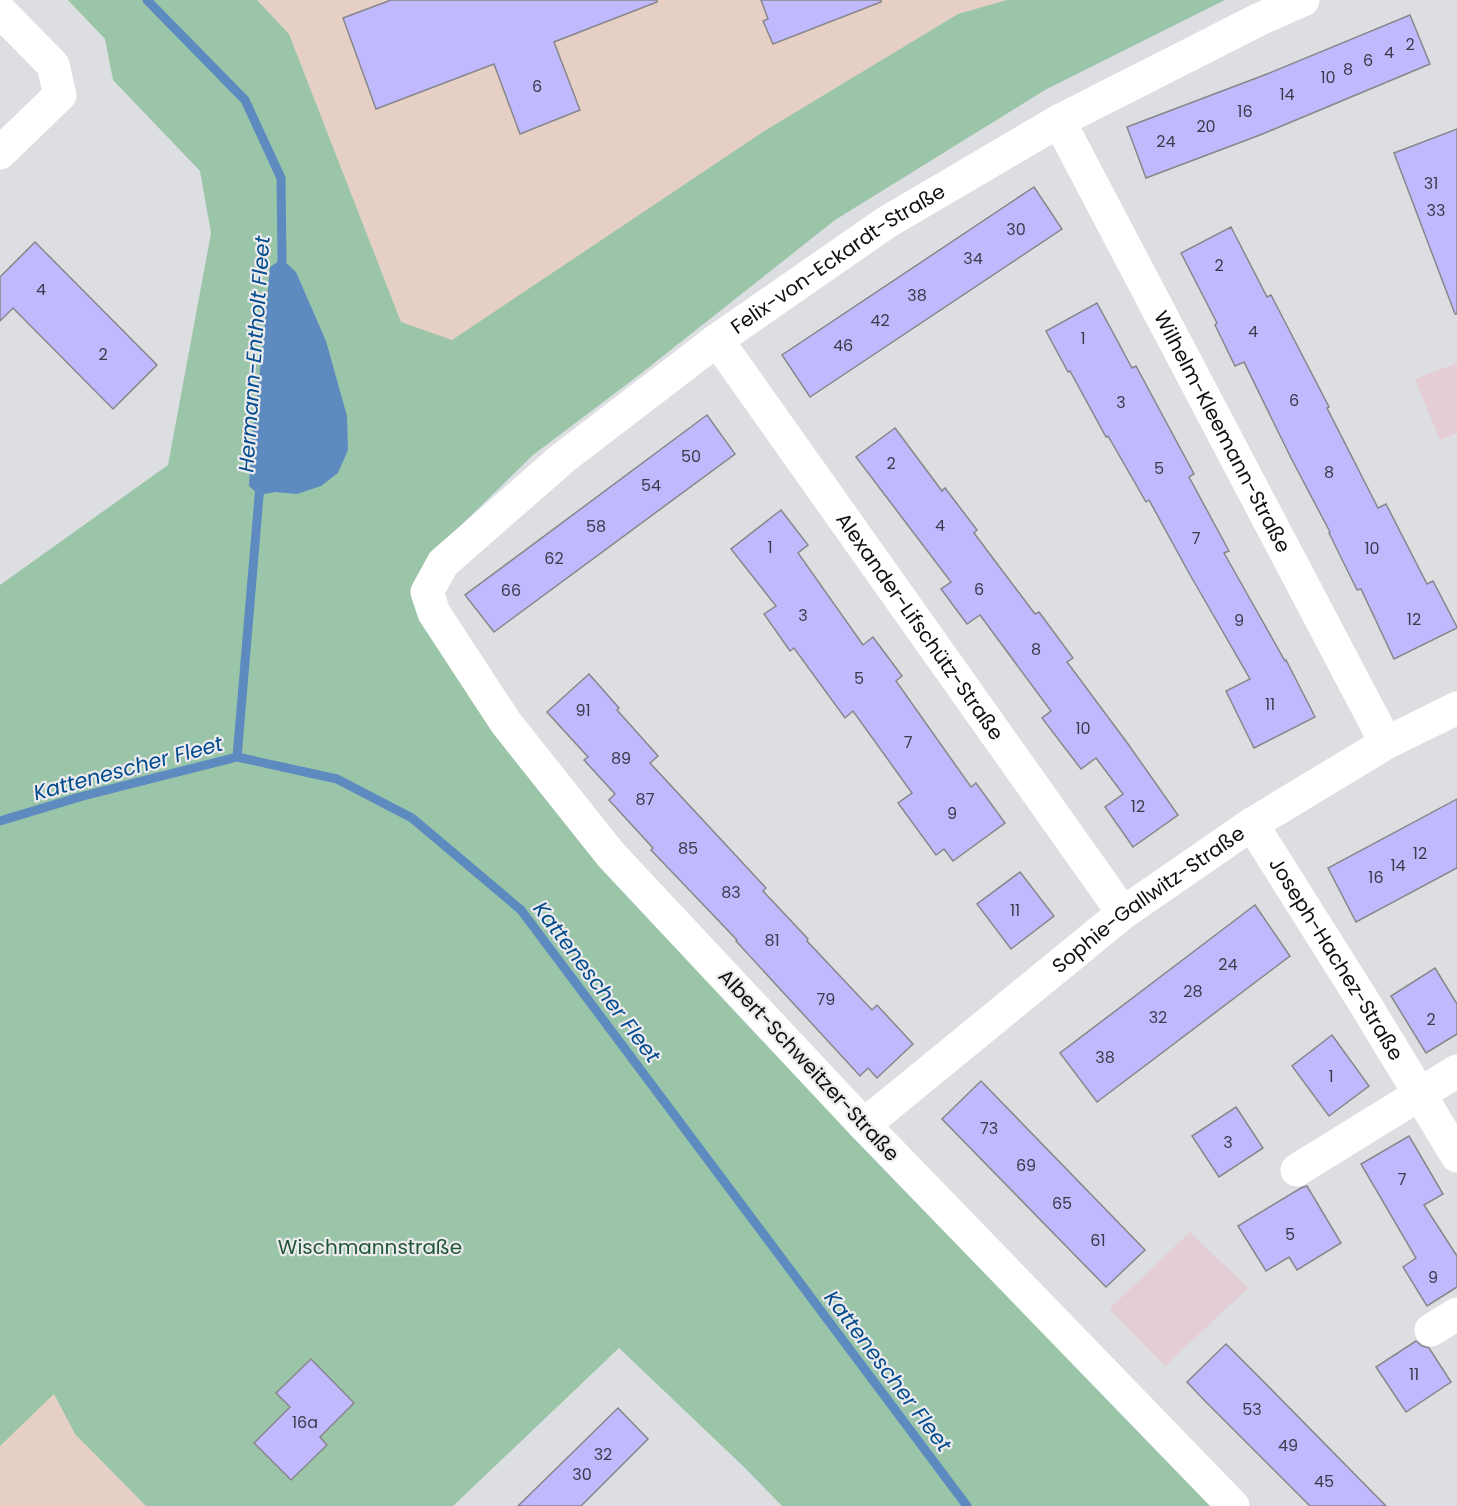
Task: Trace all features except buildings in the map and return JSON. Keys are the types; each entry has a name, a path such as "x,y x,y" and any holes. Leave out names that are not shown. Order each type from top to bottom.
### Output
{"street":[{"name":"Felix-von-Eckardt-Straße","path":"428,592 443,563 563,458 717,340 887,222 1059,121 1260,19 1303,0"},
{"path":"0,11 53,65 60,95 0,153"},
{"name":"Wilhelm-Kleemann-Straße","path":"1059,121 1386,743"},
{"name":"Alexander-Lifschütz-Straße","path":"717,340 1123,913"},
{"name":"Albert-Schweitzer-Straße","path":"428,592 434,613 506,723 611,855 864,1125 1233,1506"},
{"name":"Sophie-Gallwitz-Straße","path":"864,1125 1123,913 1252,824 1386,743 1457,708"},
{"name":"Joseph-Hachez-Straße","path":"1252,824 1457,1156"},
{"path":"1298,1170 1457,1071"}],"shaded area":[{"path":"257,0 1007,0 958,14 766,130 452,341 401,322 289,34"},
{"path":"1457,363 1457,433 1440,440 1415,379"},
{"path":"1190,1232 1248,1288 1165,1366 1109,1309"},
{"path":"0,1286 75,1434 146,1506 0,1506"}],"green space":[{"name":"Wischmannstraße","path":"68,0 257,0 289,34 401,322 452,340 766,130 958,14 1007,0 1225,0 1045,90 835,220 639,375 533,455 444,542 419,578 448,657 1212,1506 782,1506 619,1348 453,1506 146,1506 75,1434 54,1394 0,1446 0,585 168,465 211,233 200,171 113,80 105,39"}],"water":[{"path":"282,259 296,272 326,341 347,416 348,450 338,473 321,486 297,494 275,492 259,495 249,486 251,445 270,267"}],"waterway":[{"name":"Hermann-Entholt Fleet","path":"147,0 245,100 281,178 281,271"},
{"name":"Hermann-Entholt Fleet","path":"237,757 260,485"},
{"name":"Kattenescher Fleet","path":"0,821 83,796 237,757 337,779 412,818 521,910 967,1506"}]}
